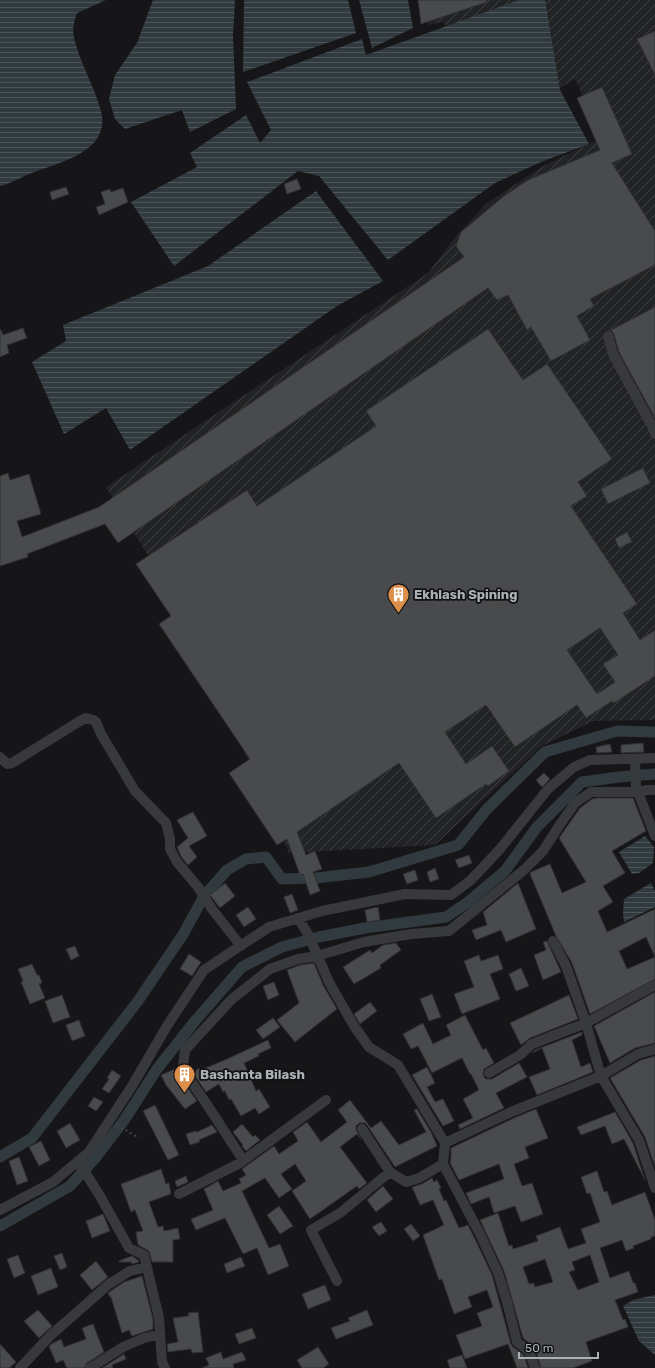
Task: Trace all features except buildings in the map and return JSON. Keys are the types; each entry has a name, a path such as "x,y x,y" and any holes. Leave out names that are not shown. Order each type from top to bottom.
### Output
{"street":[{"path":"608,336 613,354 655,434"},
{"path":"0,758 7,764 12,763 80,721 86,718 94,720 135,792 166,823 170,839 170,849 177,862 198,887 212,909 241,946"},
{"path":"0,1210 53,1182 89,1152 132,1086 167,1026 204,970 269,927 298,918 322,911 406,894 451,895 471,880 500,849 548,789 574,767 590,760 655,758"},
{"path":"635,759 637,790 655,836"},
{"path":"243,1160 187,1076 183,1066 185,1050 232,999 270,969 298,959 364,942 411,934 449,931 524,870 543,851 575,803 592,792 655,790"},
{"path":"298,918 308,934 329,982 354,1026 369,1047 398,1065 446,1143 443,1164 480,1234 498,1273 517,1342 529,1351 535,1368"},
{"path":"553,941 566,966 586,1023 601,1076 639,1140 655,1188"},
{"path":"489,1073 520,1055 532,1044 586,1023 655,985"},
{"path":"446,1143 511,1112 601,1076 638,1054 655,1049"},
{"path":"179,1194 243,1160 326,1100"},
{"path":"362,1129 390,1172 406,1182 419,1178 443,1164"},
{"path":"78,1162 100,1196 129,1248 144,1255 159,1318 162,1362 165,1368"},
{"path":"337,1281 312,1230 340,1213 390,1172"},
{"path":"20,1368 51,1335 109,1284 130,1271 147,1267"},
{"path":"90,1368 123,1347 144,1338 160,1334"}],"path":[{"path":"109,1121 139,1138"}],"shaded area":[{"path":"0,0 106,0 77,13 73,31 80,57 101,111 102,124 99,136 92,145 71,158 0,186"},
{"path":"153,0 235,0 233,36 236,109 190,132 182,110 125,129 115,119 109,99 115,75 137,43"},
{"path":"244,0 348,0 356,33 243,72"},
{"path":"359,0 408,0 413,28 372,48"},
{"path":"424,0 655,0 655,720 593,721 542,746 435,845 289,853 185,616 106,487 428,273 456,236 486,204 543,166 603,137 575,79 480,135 444,22 428,25"},
{"path":"519,0 545,0 560,90 589,144 541,162 495,183 388,260 319,176 298,171 174,266 131,202 197,167 190,153 246,115 260,143 271,130 247,82 362,39 366,55"},
{"path":"316,191 383,281 337,306 130,450 106,408 64,434 32,362 66,341 63,325 208,266"},
{"path":"645,836 654,847 653,863 639,873 632,874 619,852"},
{"path":"651,883 655,891 655,907 624,922 624,899"},
{"path":"655,1295 655,1355 639,1341 623,1306 633,1300"}],"waterway":[{"path":"0,1157 32,1138 138,1001 184,933 204,896 227,870 246,859 266,857 282,879 316,878 369,872 458,845 487,809 545,752 617,731 655,732"},
{"path":"0,1226 70,1186 97,1156 125,1119 157,1069 195,1021 242,967 282,947 319,937 365,928 446,917 468,902 505,871 537,827 582,782 655,774"}],"place":[{"name":"Ekhlash Spining","path":"398,614"},
{"name":"Bashanta Bilash","path":"185,1094"}]}
